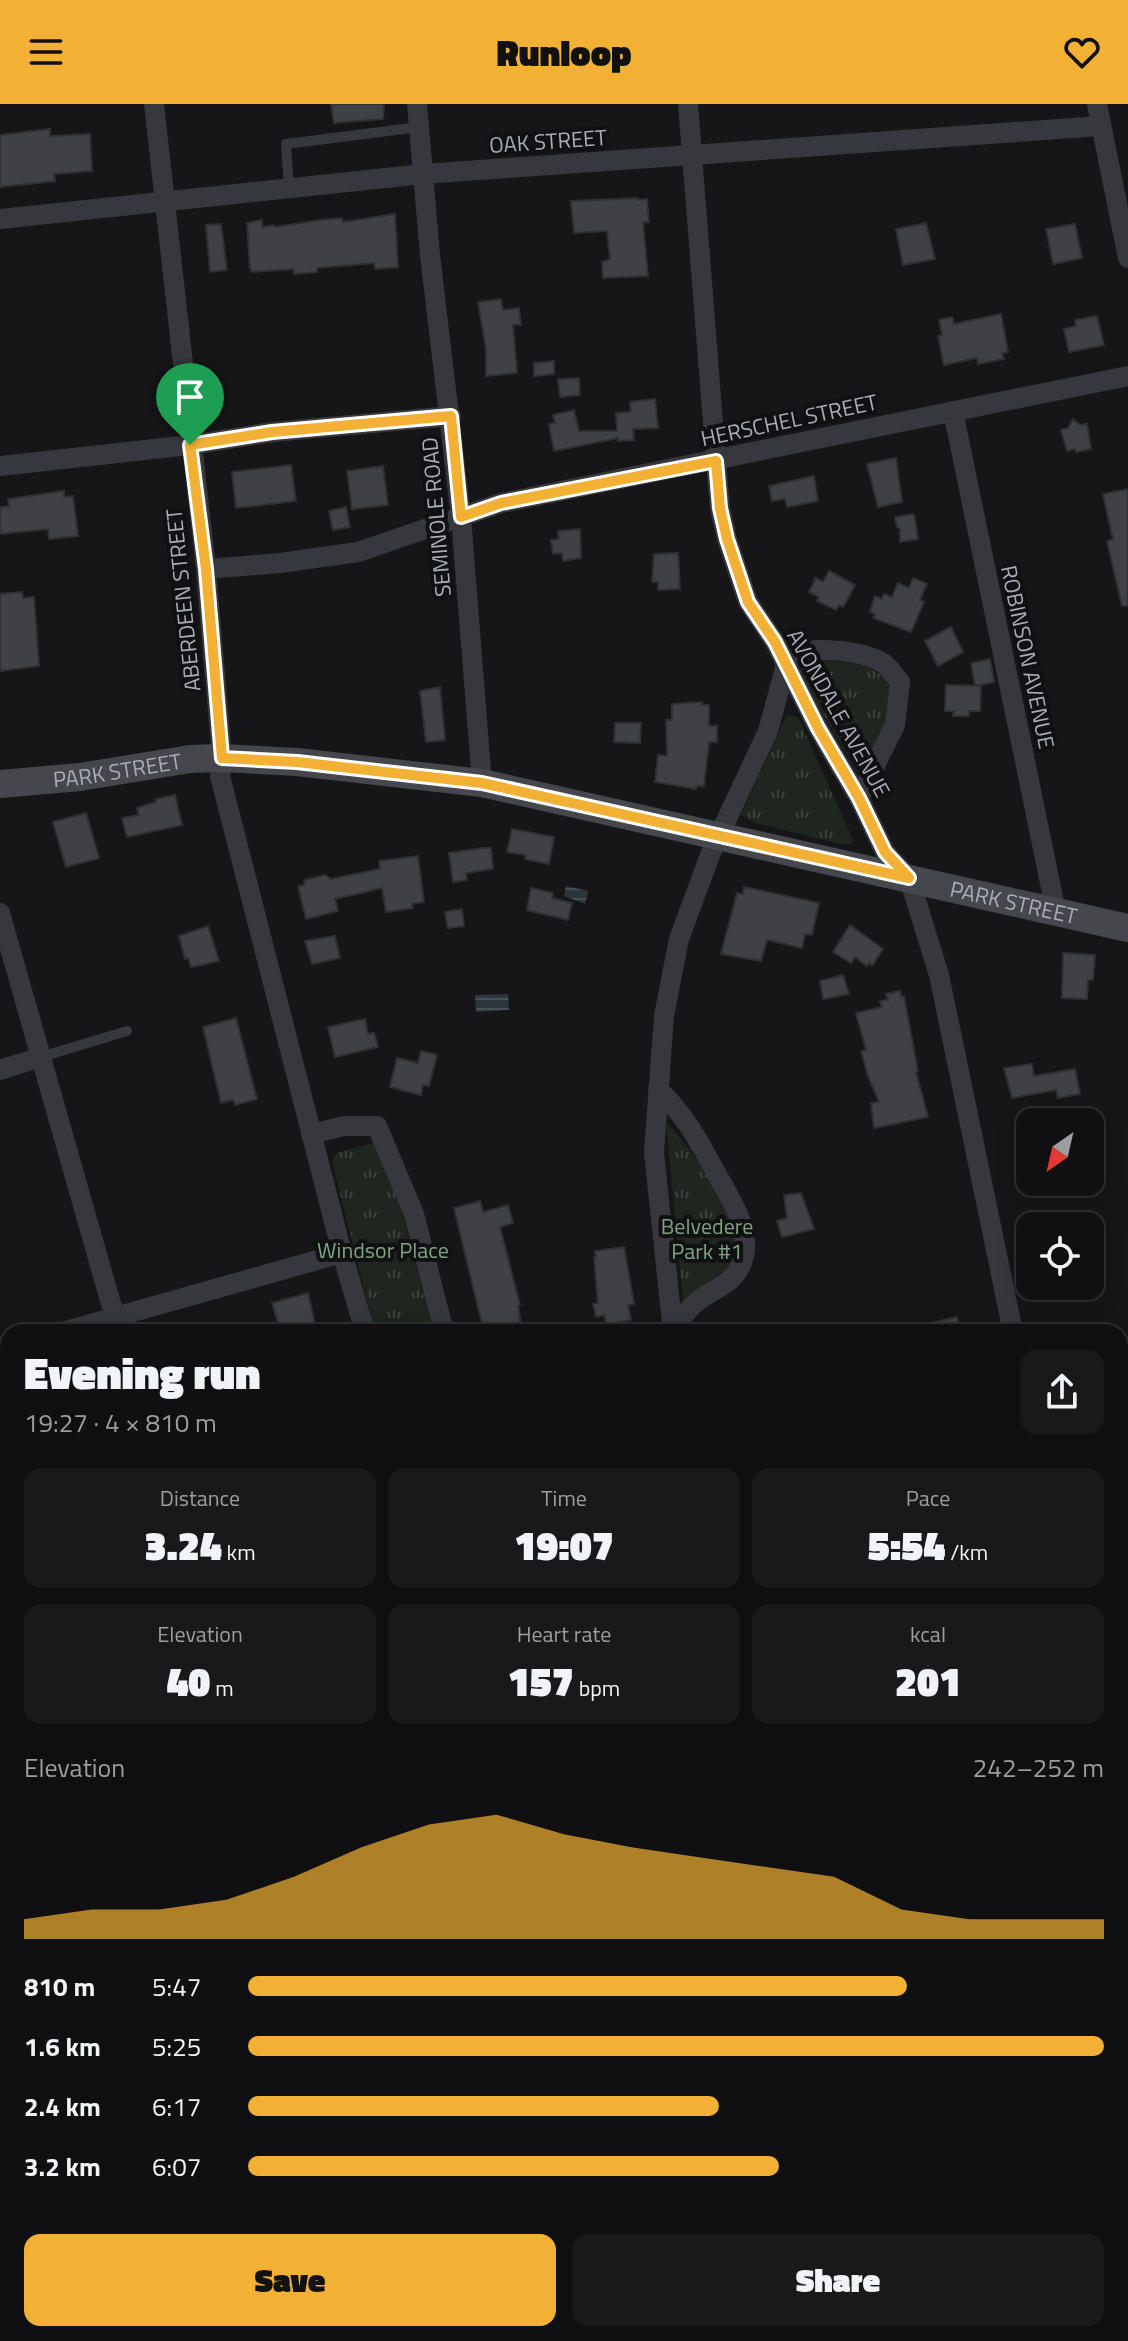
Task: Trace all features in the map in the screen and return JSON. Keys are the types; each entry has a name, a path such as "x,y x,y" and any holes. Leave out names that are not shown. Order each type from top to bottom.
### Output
{"street":[{"name":"ABERDEEN STREET","path":"154,104 206,569 222,758"},
{"name":"SEMINOLE ROAD","path":"417,104 430,255 461,517 482,783"},
{"name":"AVONDALE AVENUE","path":"688,104 720,508 738,577 748,602 775,642 885,852 909,878 939,975 1011,1324"},
{"path":"1097,104 1128,258"},
{"name":"OAK STREET","path":"0,219 423,174 1101,126"},
{"name":"HERSCHEL STREET","path":"206,569 358,552 501,503 1128,376"},
{"name":"ROBINSON AVENUE","path":"953,411 1056,912"},
{"path":"0,466 190,445 272,432 451,416"},
{"path":"672,1324 654,1153 664,1016 679,939 710,855 768,731 786,665 794,653 810,649 868,656 886,665 900,682 895,725 859,798"},
{"path":"222,758 220,776 363,1324"},
{"name":"PARK STREET","path":"0,784 80,777 190,759 222,758 297,762 482,783 1127,927"},
{"path":"0,913 116,1324 342,1253"},
{"path":"0,1070 41,1057"},
{"path":"658,1089 679,1109 701,1145 735,1204 744,1232 743,1258 737,1273 697,1301 678,1324"},
{"path":"311,1134 344,1126 377,1126 414,1214 442,1324"}],"lane":[{"path":"289,187 286,144 419,127"},
{"path":"41,1057 127,1031"}],"green space":[{"path":"809,658 865,665 886,678 893,695 886,724 860,777 798,671"},
{"path":"787,715 798,717 854,842 844,845 755,823 741,815"},
{"name":"Belvedere Park #1","path":"666,1122 702,1168 737,1231 738,1243 730,1265 713,1282 683,1300"},
{"name":"Windsor Place","path":"372,1143 379,1145 388,1157 431,1324 373,1324 332,1161 337,1153"}],"shaded area":[{"path":"566,886 588,891 585,904 564,896"},
{"path":"508,994 509,1010 476,1012 475,995"}],"building":[{"path":"331,104 384,104 383,119 334,123"},
{"path":"50,129 50,136 90,134 92,171 54,174 55,181 0,187 0,135"},
{"path":"647,199 649,222 643,222 648,276 603,278 602,262 610,259 607,231 574,233 571,201"},
{"path":"395,214 398,267 375,269 374,263 317,268 317,272 294,274 294,269 252,272 250,268 247,223 262,220 262,227 275,227"},
{"path":"926,223 935,259 903,265 896,229"},
{"path":"221,224 227,270 210,272 206,225"},
{"path":"1075,224 1082,258 1053,264 1046,229"},
{"path":"501,299 503,310 519,308 521,325 513,325 517,373 486,376 486,349 478,302"},
{"path":"1001,314 1008,352 1002,353 1004,359 978,364 977,358 944,365 938,336 942,335 939,320 952,317 954,324"},
{"path":"1097,316 1104,345 1069,352 1064,329 1076,326 1075,320"},
{"path":"554,361 554,374 534,376 534,363"},
{"path":"579,378 580,395 560,397 558,379"},
{"path":"655,399 658,428 633,429 634,440 618,441 618,438 554,451 549,424 555,423 553,415 574,410 579,431 617,431 616,413 631,412 630,402"},
{"path":"1073,419 1080,425 1087,424 1091,449 1067,451 1061,430 1068,428"},
{"path":"896,458 902,502 878,507 867,464"},
{"path":"291,465 296,501 236,508 232,472"},
{"path":"383,466 388,505 352,509 347,471"},
{"path":"814,476 818,501 787,507 785,499 772,501 769,486"},
{"path":"1128,489 1128,606 1122,606 1107,541 1113,540 1103,494"},
{"path":"64,491 64,497 73,496 78,536 49,539 48,529 0,534 0,507 9,506 8,499"},
{"path":"346,507 350,527 333,530 329,511"},
{"path":"914,514 918,539 900,542 900,529 895,517"},
{"path":"580,529 581,558 563,561 562,553 553,554 551,540 559,539 558,531"},
{"path":"678,553 680,589 658,590 658,582 652,582 654,554"},
{"path":"829,571 855,585 843,607 839,605 836,610 817,601 819,597 809,592 816,578 823,582"},
{"path":"913,578 927,584 920,600 924,602 911,632 873,618 875,614 870,612 875,596 882,599 884,594 892,597 898,583 909,588"},
{"path":"22,592 23,598 34,597 39,666 0,671 0,594"},
{"path":"951,627 963,652 938,666 925,641"},
{"path":"990,659 994,682 975,686 971,663"},
{"path":"946,685 981,686 980,711 969,711 969,716 953,716 954,711 945,711"},
{"path":"440,687 445,740 426,742 420,691"},
{"path":"702,702 702,705 709,705 709,726 717,726 717,742 709,742 704,786 696,786 696,789 655,782 658,755 667,756 666,720 672,720 672,704"},
{"path":"615,723 641,723 640,743 614,742"},
{"path":"175,795 182,825 127,837 122,818 139,815 137,808 156,802 155,799"},
{"path":"86,813 99,858 66,867 53,822"},
{"path":"512,829 554,837 549,864 507,852"},
{"path":"491,848 493,869 466,873 467,880 453,882 449,853"},
{"path":"418,856 424,902 412,904 413,908 386,912 382,888 335,899 338,911 306,919 298,886 305,885 304,880 325,875 331,879 380,869 379,861"},
{"path":"744,887 819,903 812,935 805,934 802,948 767,940 761,961 721,954 737,893 743,894"},
{"path":"531,888 553,893 552,898 572,903 568,920 527,910"},
{"path":"462,909 464,926 448,928 445,912"},
{"path":"850,925 883,949 872,966 855,957 851,963 833,952"},
{"path":"208,926 219,961 191,967 188,958 185,959 179,936"},
{"path":"335,936 340,958 312,964 305,941"},
{"path":"1063,953 1095,955 1093,980 1088,980 1087,999 1062,998"},
{"path":"843,975 849,994 823,999 820,981"},
{"path":"900,991 901,997 904,996 916,1072 928,1117 874,1128 871,1103 879,1102 861,1051 866,1050 856,1013 882,1007 880,1001 888,1000 886,994"},
{"path":"236,1018 257,1099 235,1105 233,1100 221,1103 203,1027"},
{"path":"365,1019 368,1034 374,1033 378,1047 335,1057 328,1027"},
{"path":"421,1051 437,1055 429,1086 423,1085 421,1095 390,1087 397,1058 418,1063"},
{"path":"1032,1064 1034,1076 1075,1069 1080,1094 1058,1098 1056,1090 1012,1098 1004,1068"},
{"path":"801,1193 814,1229 782,1237 777,1221 787,1218 784,1195"},
{"path":"480,1201 483,1212 508,1205 513,1223 500,1227 520,1305 521,1324 482,1324 454,1208"},
{"path":"624,1247 634,1304 628,1305 631,1320 606,1324 604,1315 596,1317 593,1304 598,1303 595,1251"},
{"path":"308,1293 315,1324 279,1324 272,1303"},
{"path":"957,1317 958,1324 927,1324"}],"route":[{"path":"451,416 461,517 501,503 716,461 720,508 727,539 748,602 775,642 885,852 909,878 482,783 297,762 222,758 206,569 190,445 272,432 451,416"}]}
